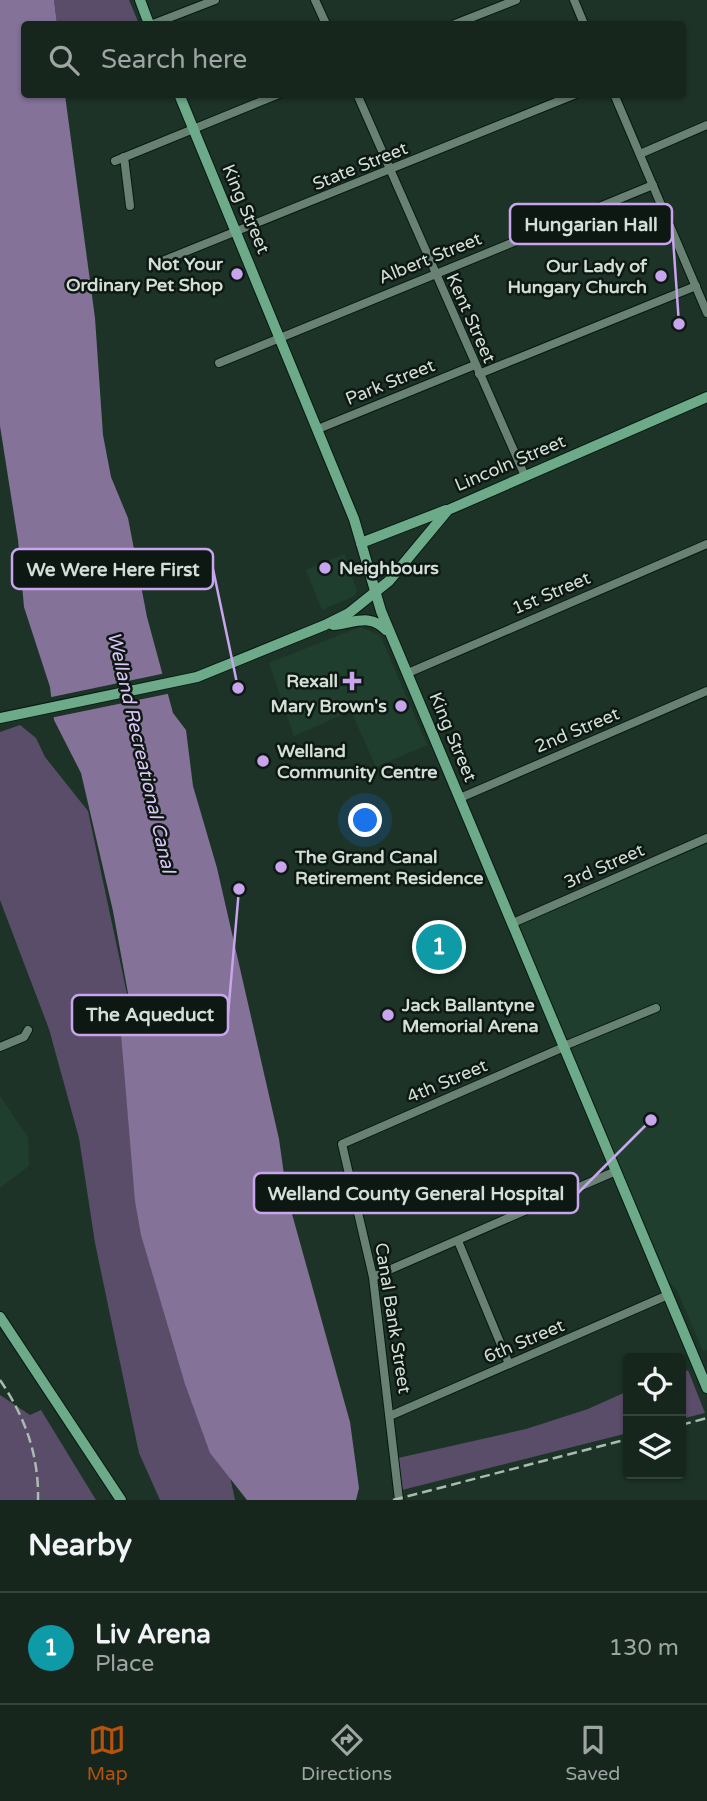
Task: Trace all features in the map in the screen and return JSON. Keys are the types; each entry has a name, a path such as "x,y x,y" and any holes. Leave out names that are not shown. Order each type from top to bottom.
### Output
{"main road":[{"path":"140,0 150,21"},
{"name":"King Street","path":"181,98 318,429 361,542 375,593 391,634 707,1388"},
{"name":"Lincoln Street","path":"0,718 177,682 230,666 325,625 389,581 448,510 707,397"},
{"path":"361,542 448,510"},
{"path":"325,625 367,619 379,623 391,634"},
{"path":"0,1317 121,1500"}],"street":[{"path":"159,21 215,0"},
{"path":"315,0 325,21"},
{"path":"463,21 516,0"},
{"path":"574,0 583,21"},
{"path":"115,161 269,98"},
{"name":"Kent Street","path":"359,98 524,476"},
{"name":"State Street","path":"155,264 390,172 566,98"},
{"path":"616,98 707,313"},
{"path":"640,154 707,125"},
{"path":"124,157 130,206"},
{"name":"Albert Street","path":"219,363 280,335 653,185"},
{"path":"479,374 696,286"},
{"name":"Park Street","path":"318,429 475,365"},
{"name":"1st Street","path":"408,673 707,544"},
{"name":"2nd Street","path":"460,798 707,691"},
{"name":"3rd Street","path":"513,923 707,838"},
{"name":"4th Street","path":"342,1144 656,1008"},
{"path":"0,1047 24,1037 28,1030"},
{"name":"Canal Bank Street","path":"342,1144 373,1277 392,1415 394,1477 399,1500"},
{"path":"373,1277 616,1171"},
{"path":"458,1241 509,1364"},
{"name":"6th Street","path":"392,1415 668,1295"}],"shaded area":[{"path":"54,0 129,0 138,21 57,21"},
{"path":"344,554 357,591 354,596 322,610 306,570"},
{"path":"360,627 380,635 427,745 376,767 351,711 294,736 269,663"},
{"path":"20,725 36,738 45,757 88,811 235,1500 160,1500 139,1453 95,1243 79,1138 49,1029 0,900 0,732"},
{"path":"707,838 707,1350 703,1351 677,1290 659,1272 513,923"},
{"path":"0,1096 28,1137 29,1166 0,1188"},
{"path":"688,1370 705,1413 686,1418 686,1416"},
{"path":"623,1393 623,1434 402,1490 398,1458 526,1429 588,1409"},
{"path":"0,1395 30,1415 41,1410 96,1500 0,1500"}],"water":[{"name":"Welland Recreational Canal","path":"0,0 54,0 57,21 21,21 21,98 65,98 95,318 103,435 111,477 128,518 147,617 173,713 186,730 193,786 217,868 279,1139 287,1196 350,1422 359,1488 356,1500 247,1500 210,1453 185,1384 141,1235 135,1201 121,1034 130,1004 113,911 81,773 54,720 50,687 24,607 18,540 0,426"}],"pier":[{"path":"166,673 172,693 50,718 47,698"}],"railway":[{"path":"0,1380 17,1408 29,1437 36,1467 38,1500"},
{"path":"686,1424 707,1418"},
{"path":"393,1500 623,1440"}],"place":[{"name":"Not Your Ordinary Pet Shop","path":"237,274"},
{"name":"Our Lady of Hungary Church","path":"661,276"},
{"name":"Hungarian Hall","path":"679,324"},
{"name":"Neighbours","path":"325,568"},
{"name":"Rexall","path":"352,681"},
{"name":"We Were Here First","path":"238,688"},
{"name":"Mary Brown's","path":"401,706"},
{"name":"Welland Community Centre","path":"263,761"},
{"name":"The Grand Canal Retirement Residence","path":"281,867"},
{"name":"The Aqueduct","path":"239,889"},
{"name":"Liv Arena","path":"439,947"},
{"name":"Jack Ballantyne Memorial Arena","path":"388,1015"},
{"name":"Welland County General Hospital","path":"651,1120"}]}
